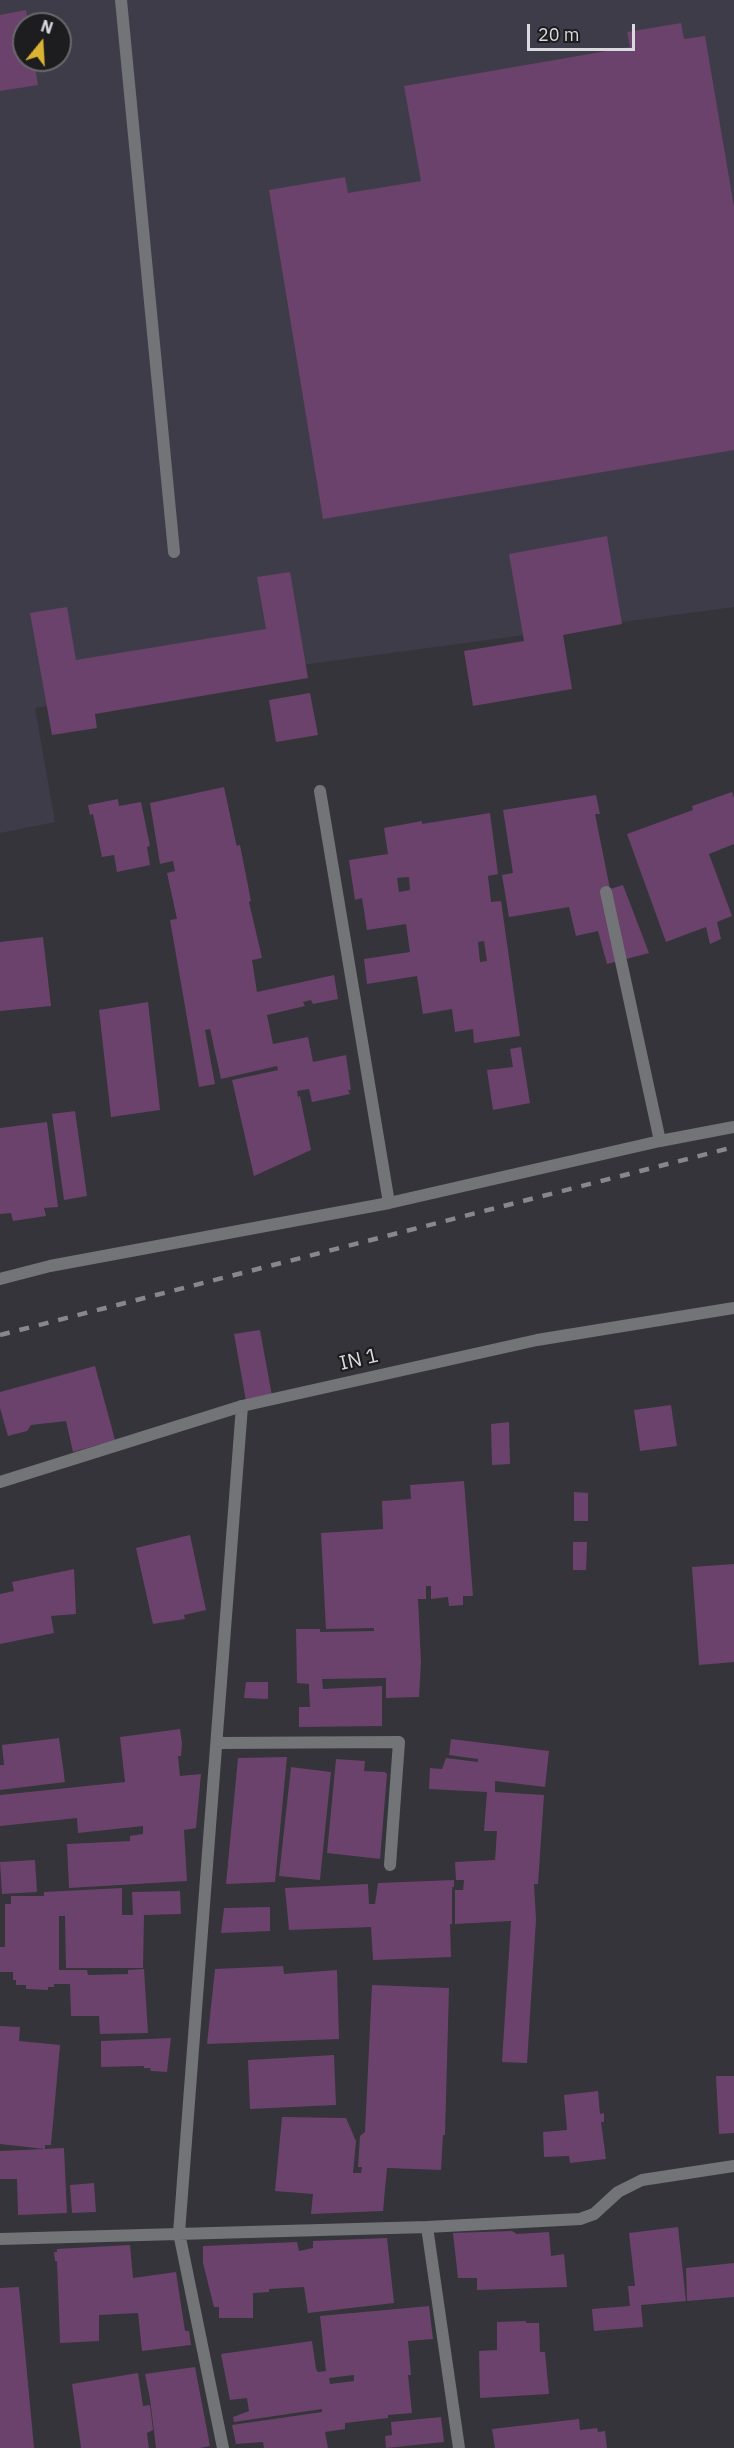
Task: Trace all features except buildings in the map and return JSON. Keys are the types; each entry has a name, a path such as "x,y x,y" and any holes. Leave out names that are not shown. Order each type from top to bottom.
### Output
{"street":[{"path":"121,0 174,552"},
{"path":"320,791 389,1203"},
{"path":"606,892 660,1141"},
{"path":"0,1280 50,1266 389,1203 660,1141 734,1127"},
{"name":"IN 1","path":"0,1482 242,1406 537,1340 734,1308"},
{"path":"223,2448 179,2233 242,1406"},
{"path":"217,1743 399,1742 390,1865"},
{"path":"0,2239 427,2227 580,2219 594,2214 618,2192 642,2180 734,2166"},
{"path":"427,2227 459,2448"}],"shaded area":[{"path":"0,0 734,0 734,607 316,663 35,708 55,822 0,833"}],"railway":[{"path":"0,1335 734,1147"}]}
